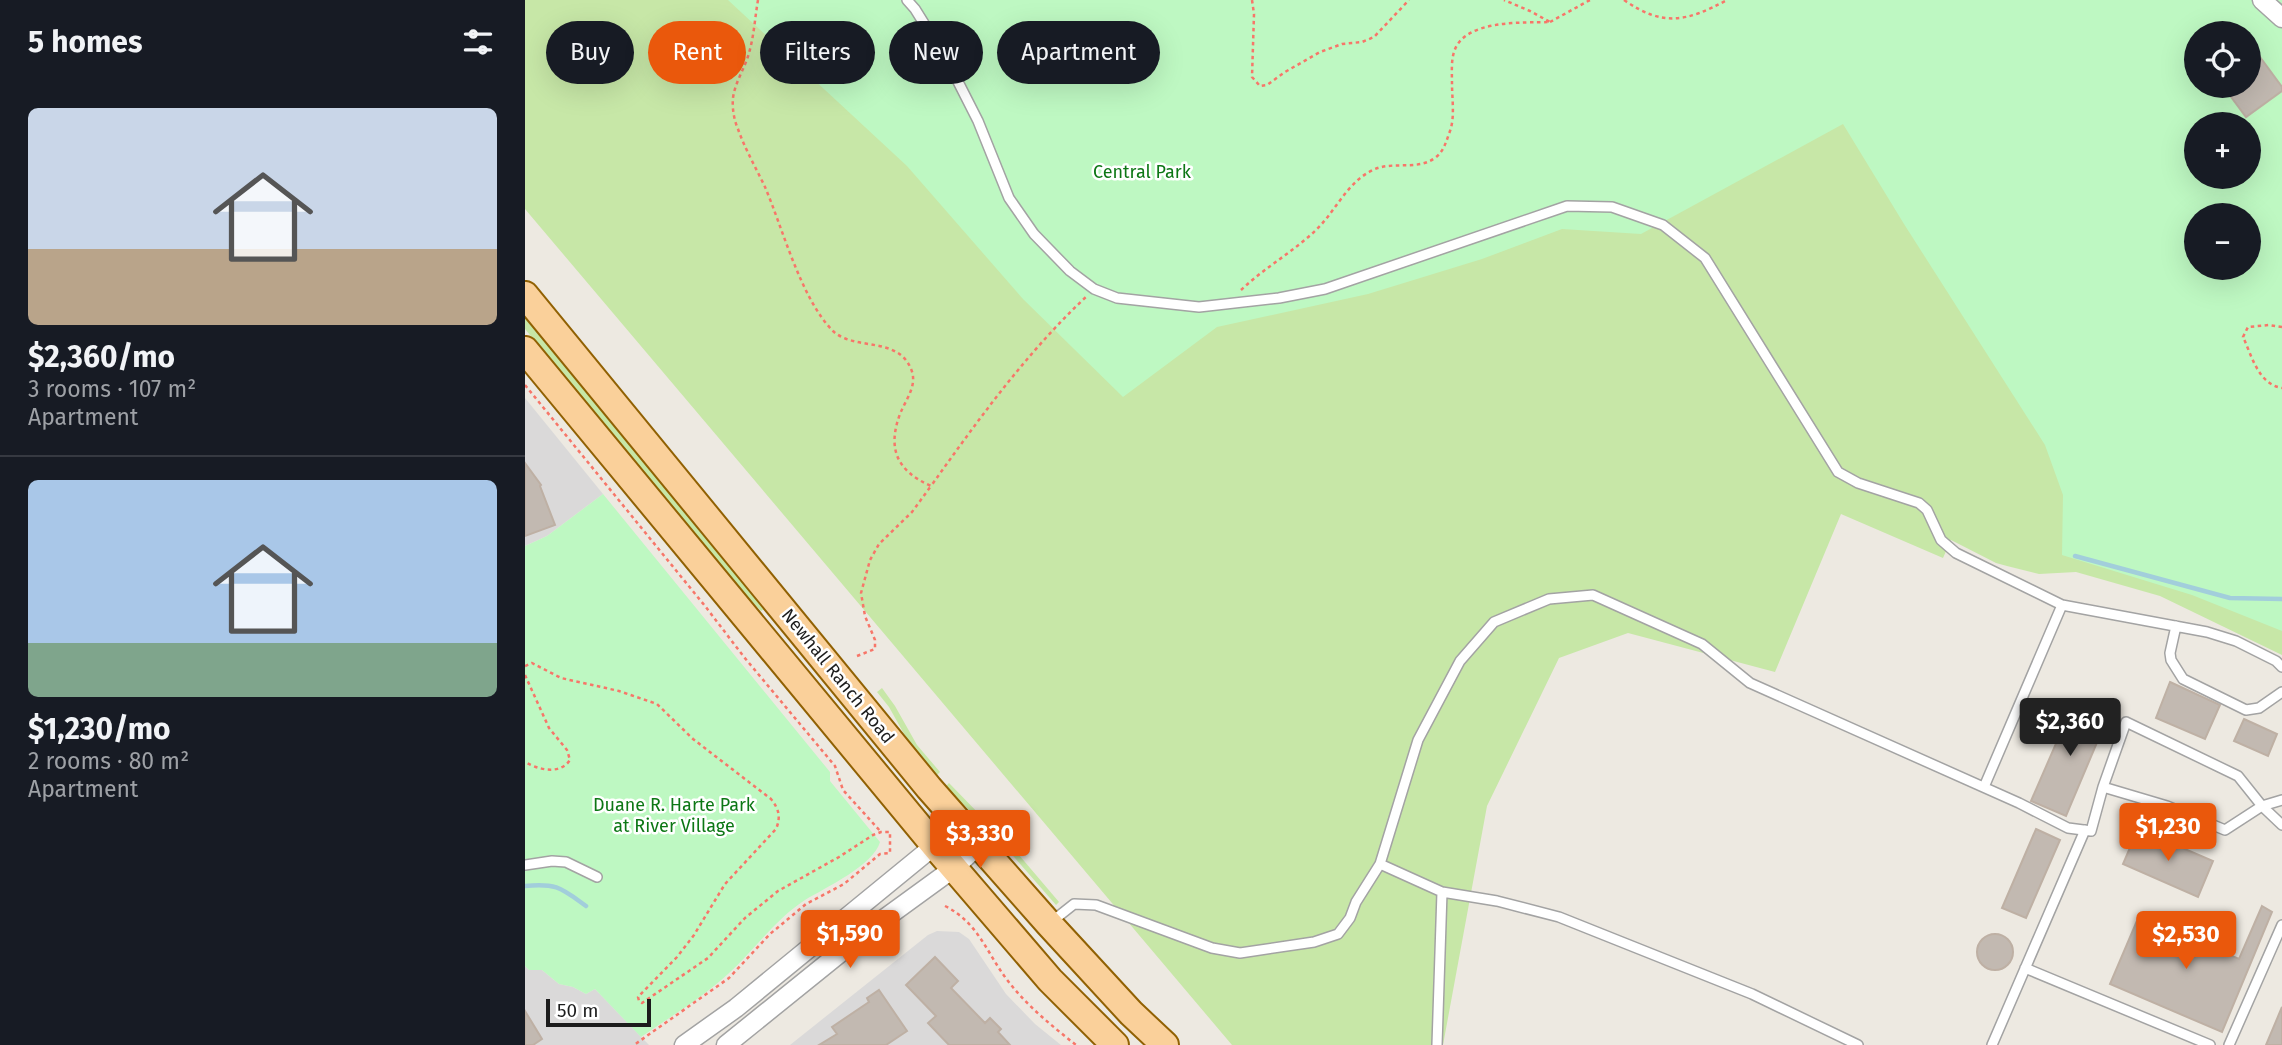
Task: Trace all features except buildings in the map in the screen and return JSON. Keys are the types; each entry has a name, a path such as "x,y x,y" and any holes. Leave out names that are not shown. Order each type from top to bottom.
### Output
{"main road":[{"name":"Newhall Ranch Road","path":"525,295 929,788 1049,924 1131,1013 1165,1045"},
{"name":"Newhall Ranch Road","path":"525,350 935,846 1050,981 1115,1045"}],"street":[{"path":"2262,0 2282,18"},
{"path":"684,1045 745,1001 962,823"},
{"path":"726,1045 866,932 954,868 980,844"}],"lane":[{"path":"907,0 948,62 978,121 1009,198 1034,234 1070,271 1094,289 1117,298 1199,307 1279,298 1325,289 1567,206 1612,207 1663,225 1705,258 1838,472 1858,483 1919,503 1927,510 1941,540 1956,554 2062,605 2207,632 2236,640 2276,661 2282,667"},
{"path":"1049,924 1074,904 1096,905 1212,948 1240,953 1314,942 1338,934 1380,864 1418,740 1460,661 1494,622 1549,599 1593,595 1702,644 1750,683 2068,828 2091,831 2126,722 2238,776 2262,806 2282,825"},
{"path":"1984,788 2062,605"},
{"path":"2176,626 2170,653 2177,672 2183,679 2246,710 2259,708 2282,692"},
{"path":"2103,787 2167,806 2224,830 2262,806 2282,800"},
{"path":"1992,1045 2085,830"},
{"path":"525,865 566,862 597,877"},
{"path":"1380,864 1442,891 1497,901 1559,917 1752,994 1859,1045"},
{"path":"1437,1045 1442,891"},
{"path":"2229,1045 2282,925"},
{"path":"2025,968 2210,1045"}],"path":[{"path":"758,0 750,50 733,97 737,128 765,187 799,271 825,321 835,333 846,339 884,346 901,356 911,367 914,380 894,435 897,456 905,471 931,486"},
{"path":"1252,0 1252,77 1260,86 1267,85 1320,52 1374,37 1409,0"},
{"path":"1504,0 1550,22"},
{"path":"1225,304 1262,271 1318,229 1357,181 1370,171 1384,165 1420,166 1436,158 1444,148 1452,124 1454,51 1465,36 1482,28 1506,23 1550,22 1590,0"},
{"path":"1624,0 1642,13 1678,20 1706,11 1727,0"},
{"path":"856,656 875,649 875,640 865,616 861,593 870,560 879,544 912,512 975,424 1052,330 1094,289"},
{"path":"2282,327 2248,327 2243,337 2260,376 2282,388"},
{"path":"525,385 835,766 843,790 881,832"},
{"path":"525,666 532,663 561,678 619,691 657,704 692,739 771,799 779,813 776,829 725,884 694,936 638,997 642,1003 709,958 745,918 778,891 873,835 890,832 890,853 880,854 843,884 806,904 771,934 729,978 634,1045"},
{"path":"525,675 549,728 567,750 570,760 567,765 555,770 525,762"},
{"path":"946,906 960,914 977,933 1007,981 1023,999 1076,1045"}],"shaded area":[{"path":"525,398 603,494 547,536 525,546"},
{"path":"937,931 959,932 969,939 1006,994 1035,1024 1061,1045 790,1045 928,935"},
{"path":"525,966 529,970 542,970 559,984 586,994 595,989 649,1045 525,1045"}],"green space":[{"path":"525,0 2212,0 2192,21 2184,21 2184,30 2138,79 2191,203 2184,203 2184,280 2261,280 2261,260 2282,246 2282,655 2160,596 2076,572 2039,574 2007,566 1951,540 1943,558 1841,514 1775,672 1628,633 1559,658 1487,806 1443,1045 1232,1045 525,209"},
{"name":"Central Park","path":"728,0 2282,0 2282,631 2192,595 2062,555 2063,495 2045,445 1843,124 1641,234 1562,229 1482,259 1368,294 1217,327 1123,397 1023,299 907,166 819,84 875,84 875,21 760,21 760,30"},
{"path":"525,313 765,606 764,609 761,611 735,584 525,329"},
{"name":"Duane R. Harte Park at River Village","path":"603,494 830,772 830,781 880,842 876,851 859,867 794,908 718,983 641,1037 595,989 586,994 559,984 542,970 529,970 525,966 525,546 547,536"},
{"path":"882,688 917,745 940,772 936,776 908,741 889,707 877,692"},
{"path":"949,783 1019,855 1059,902 1056,905 946,786"}],"waterway":[{"path":"2075,556 2230,598 2282,599"},
{"path":"525,886 552,886 586,906"}]}
